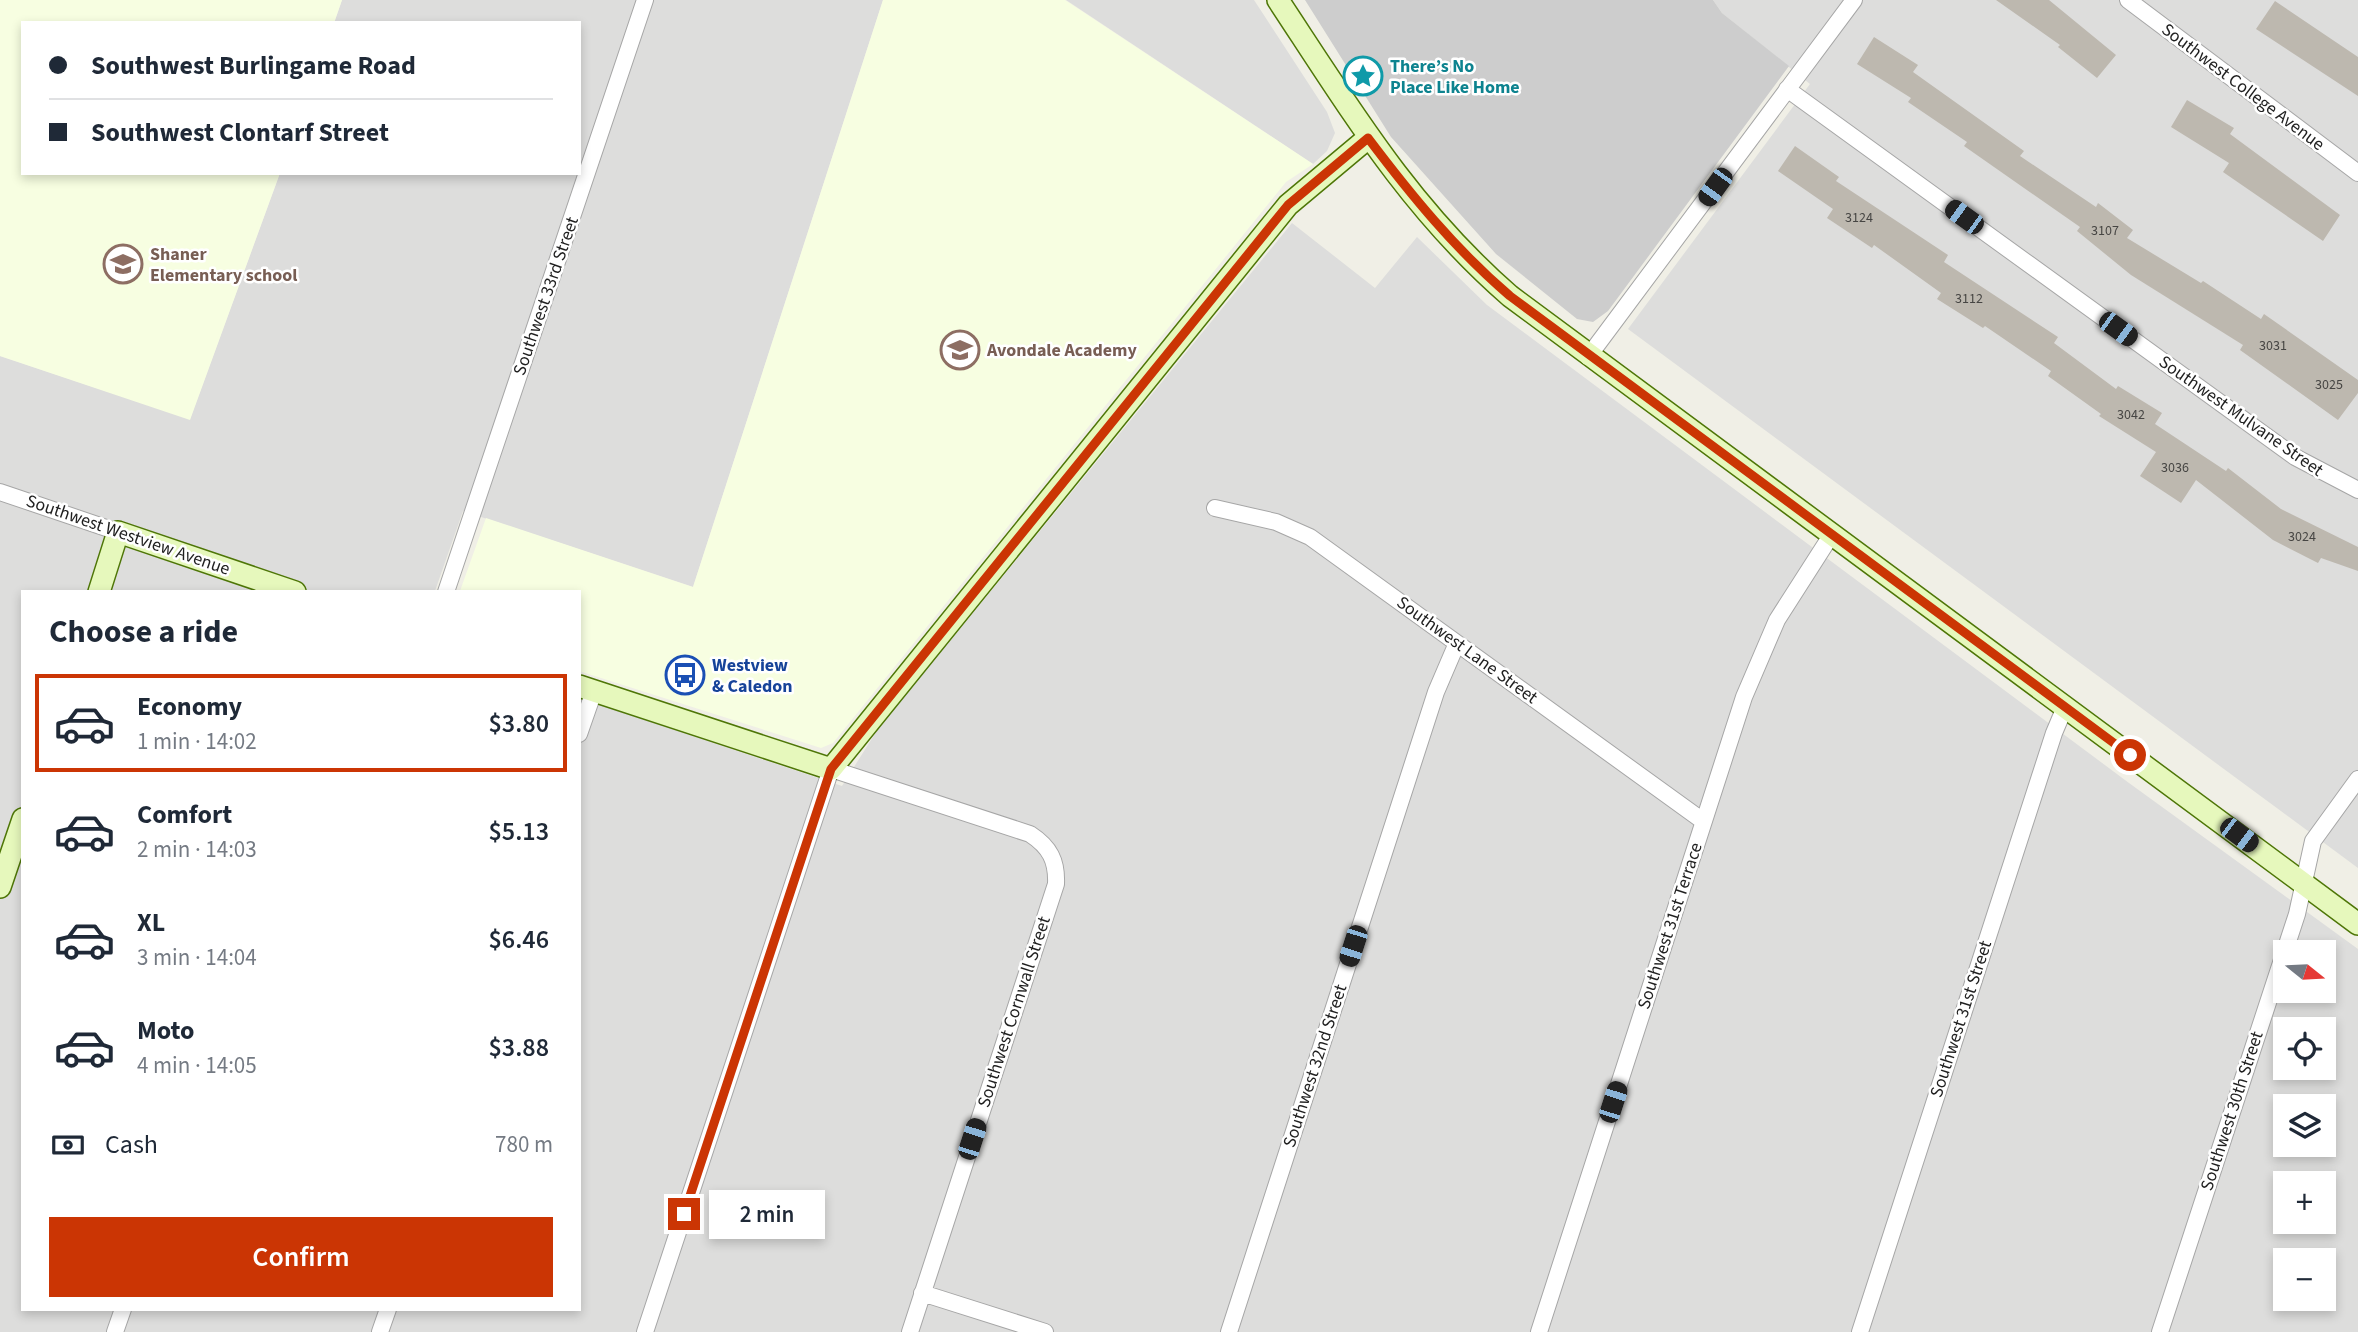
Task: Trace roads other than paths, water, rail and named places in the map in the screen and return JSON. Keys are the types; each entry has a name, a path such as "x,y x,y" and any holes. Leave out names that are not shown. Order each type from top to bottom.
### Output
{"main road":[{"path":"1279,0 1368,138 1414,199 1479,269 1588,357 1832,534 2358,924"},
{"path":"587,688 831,769 1288,205 1368,138"},
{"path":"100,590 118,532"},
{"name":"Southwest Westview Avenue","path":"118,532 289,590"},
{"path":"0,887 21,825"}],"street":[{"name":"Southwest 33rd Street","path":"447,590 645,0"},
{"path":"1588,357 1854,0"},
{"name":"Southwest College Avenue","path":"2128,0 2358,173"},
{"name":"Southwest Mulvane Street","path":"1787,89 2295,457 2358,490"},
{"name":"Southwest Westview Avenue","path":"0,492 118,532"},
{"name":"Southwest Lane Street","path":"1216,508 1276,522 1310,537 1703,821"},
{"name":"Southwest 31st Terrace","path":"1539,1332 1744,696 1762,650 1802,576 1832,534"},
{"name":"Southwest 32nd Street","path":"1229,1332 1432,705 1457,643"},
{"path":"581,722 587,688"},
{"name":"Southwest 31st Street","path":"1860,1332 2065,707"},
{"path":"645,1332 831,769"},
{"name":"Southwest Cornwall Street","path":"831,769 1030,834 1050,852 1056,870 1056,884 910,1332"},
{"name":"Southwest 30th Street","path":"2160,1332 2297,914 2313,841 2358,779"},
{"path":"922,1293 1045,1332"},
{"path":"116,1332 122,1311"},
{"path":"380,1332 387,1311"}],"place":[{"name":"There’s No Place Like Home","path":"1363,76"},
{"name":"Shaner Elementary school","path":"123,264"},
{"name":"Avondale Academy","path":"960,350"},
{"name":"Westview & Caledon","path":"685,675"}]}
